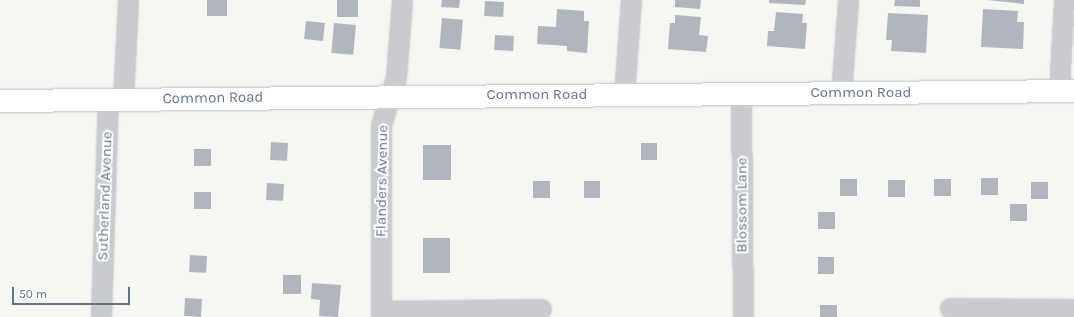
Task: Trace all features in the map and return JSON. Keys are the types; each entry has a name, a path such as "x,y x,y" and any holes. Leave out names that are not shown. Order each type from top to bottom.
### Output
{"street":[{"name":"Sutherland Avenue","path":"101,317 116,100 128,0"},
{"name":"Flanders Avenue","path":"381,314 381,125 396,77 402,0"},
{"path":"624,95 631,0"},
{"path":"841,94 848,0"},
{"path":"1064,0 1066,91"},
{"name":"Common Road","path":"0,101 390,96 741,93 841,94 1066,91"},
{"name":"Blossom Lane","path":"741,93 743,317"},
{"path":"950,308 1074,309"},
{"path":"381,314 540,309"}],"building":[{"path":"207,0 227,0 227,16 207,16"},
{"path":"337,0 358,0 358,17 337,17"},
{"path":"442,0 460,0 459,8 441,7"},
{"path":"675,0 701,0 700,9 675,7"},
{"path":"769,0 806,0 805,5 769,3"},
{"path":"895,0 920,0 920,7 894,6"},
{"path":"987,0 1024,0 1024,4"},
{"path":"485,1 504,2 503,17 484,16"},
{"path":"557,9 584,11 584,21 589,21 587,53 567,51 567,46 537,44 538,26 556,27"},
{"path":"983,9 1018,11 1017,22 1024,22 1023,49 981,47"},
{"path":"776,12 803,14 802,23 807,23 805,49 767,46 768,31 774,31"},
{"path":"888,13 928,15 926,53 891,51 892,40 886,40"},
{"path":"675,15 701,17 699,35 708,36 706,52 668,49 670,23 675,23"},
{"path":"442,18 463,20 460,50 439,48"},
{"path":"306,21 325,23 323,41 304,39"},
{"path":"334,23 356,25 353,55 331,53"},
{"path":"495,35 514,36 513,51 494,50"},
{"path":"271,142 288,143 287,161 270,160"},
{"path":"641,143 657,143 657,160 641,160"},
{"path":"423,145 451,145 451,180 423,180"},
{"path":"194,149 211,149 211,166 194,166"},
{"path":"981,178 998,178 998,195 981,195"},
{"path":"840,179 857,179 857,196 840,196"},
{"path":"934,179 951,179 951,196 934,196"},
{"path":"888,180 905,180 905,197 888,197"},
{"path":"533,181 550,181 550,198 533,198"},
{"path":"584,181 600,181 600,198 584,198"},
{"path":"1031,182 1048,182 1048,199 1031,199"},
{"path":"267,183 284,184 283,201 266,200"},
{"path":"194,192 211,192 211,209 194,209"},
{"path":"1010,204 1027,204 1027,221 1010,221"},
{"path":"818,212 835,212 835,229 818,229"},
{"path":"423,238 450,238 450,273 423,273"},
{"path":"190,255 207,256 206,273 189,272"},
{"path":"818,257 834,257 834,274 818,274"},
{"path":"283,275 301,275 301,294 283,294"},
{"path":"312,283 341,285 338,317 319,316 320,300 311,299"},
{"path":"185,298 202,299 201,317 184,316"},
{"path":"820,305 837,305 837,317 820,317"}]}
